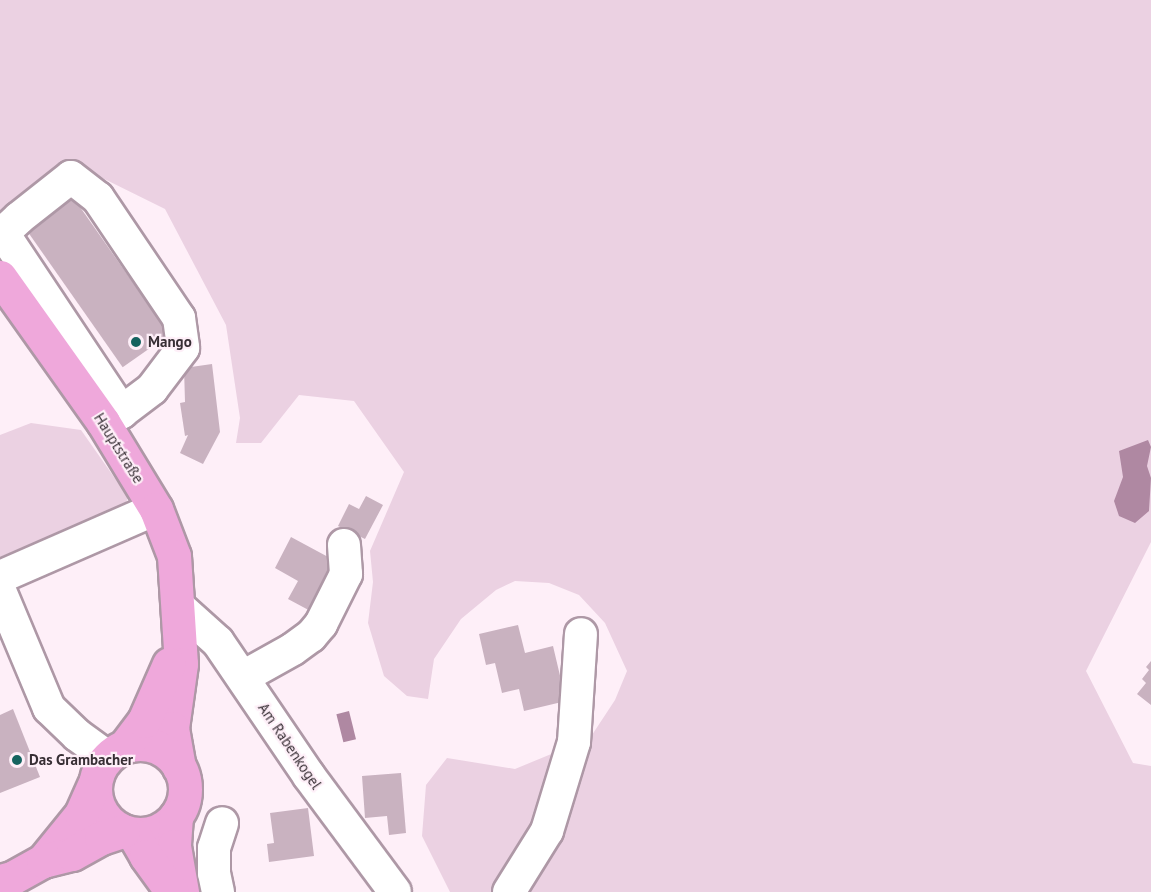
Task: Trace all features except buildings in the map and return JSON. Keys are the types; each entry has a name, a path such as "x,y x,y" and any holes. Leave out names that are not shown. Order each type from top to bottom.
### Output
{"main road":[{"name":"Hauptstraße","path":"0,276 113,417 156,509 174,556 181,664 172,728 185,792 176,816 174,846 182,892"},
{"name":"Hauptstraße","path":"43,861 81,814 109,763 144,721 178,643"},
{"path":"172,892 129,833 106,819 99,809 109,763 137,744 156,747 172,757 179,767"},
{"path":"0,881 12,878 43,861 72,854 101,838 159,830 176,816"}],"street":[{"path":"71,177 98,198 179,318 183,348 152,389 113,417 2,236 71,177"},
{"path":"0,577 98,537 156,509"},
{"path":"243,677 302,642 321,624 346,574 345,544"},
{"path":"0,591 49,708 109,763"},
{"name":"Am Rabenkogel","path":"179,607 218,642 309,776 395,892"},
{"path":"509,892 547,831 574,742 581,634"},
{"path":"218,892 214,873 214,848 222,823"}],"shaded area":[{"path":"0,0 1151,0 1151,542 1086,671 1133,763 1151,766 1151,892 450,892 422,836 426,785 447,758 515,769 590,738 615,700 627,671 605,623 579,595 549,583 515,581 496,590 461,619 434,659 428,699 407,696 384,676 368,623 373,582 370,551 404,472 354,401 299,395 261,443 236,443 240,418 226,325 165,209 76,165 0,211"},
{"path":"31,423 81,430 128,497 125,506 0,557 0,435"},
{"path":"1148,440 1151,447 1147,466 1151,478 1149,511 1135,523 1119,516 1114,501 1123,477 1119,451"},
{"path":"349,711 356,739 343,742 336,714"}],"place":[{"name":"Mango","path":"136,342"},
{"name":"Das Grambacher","path":"17,760"}]}
